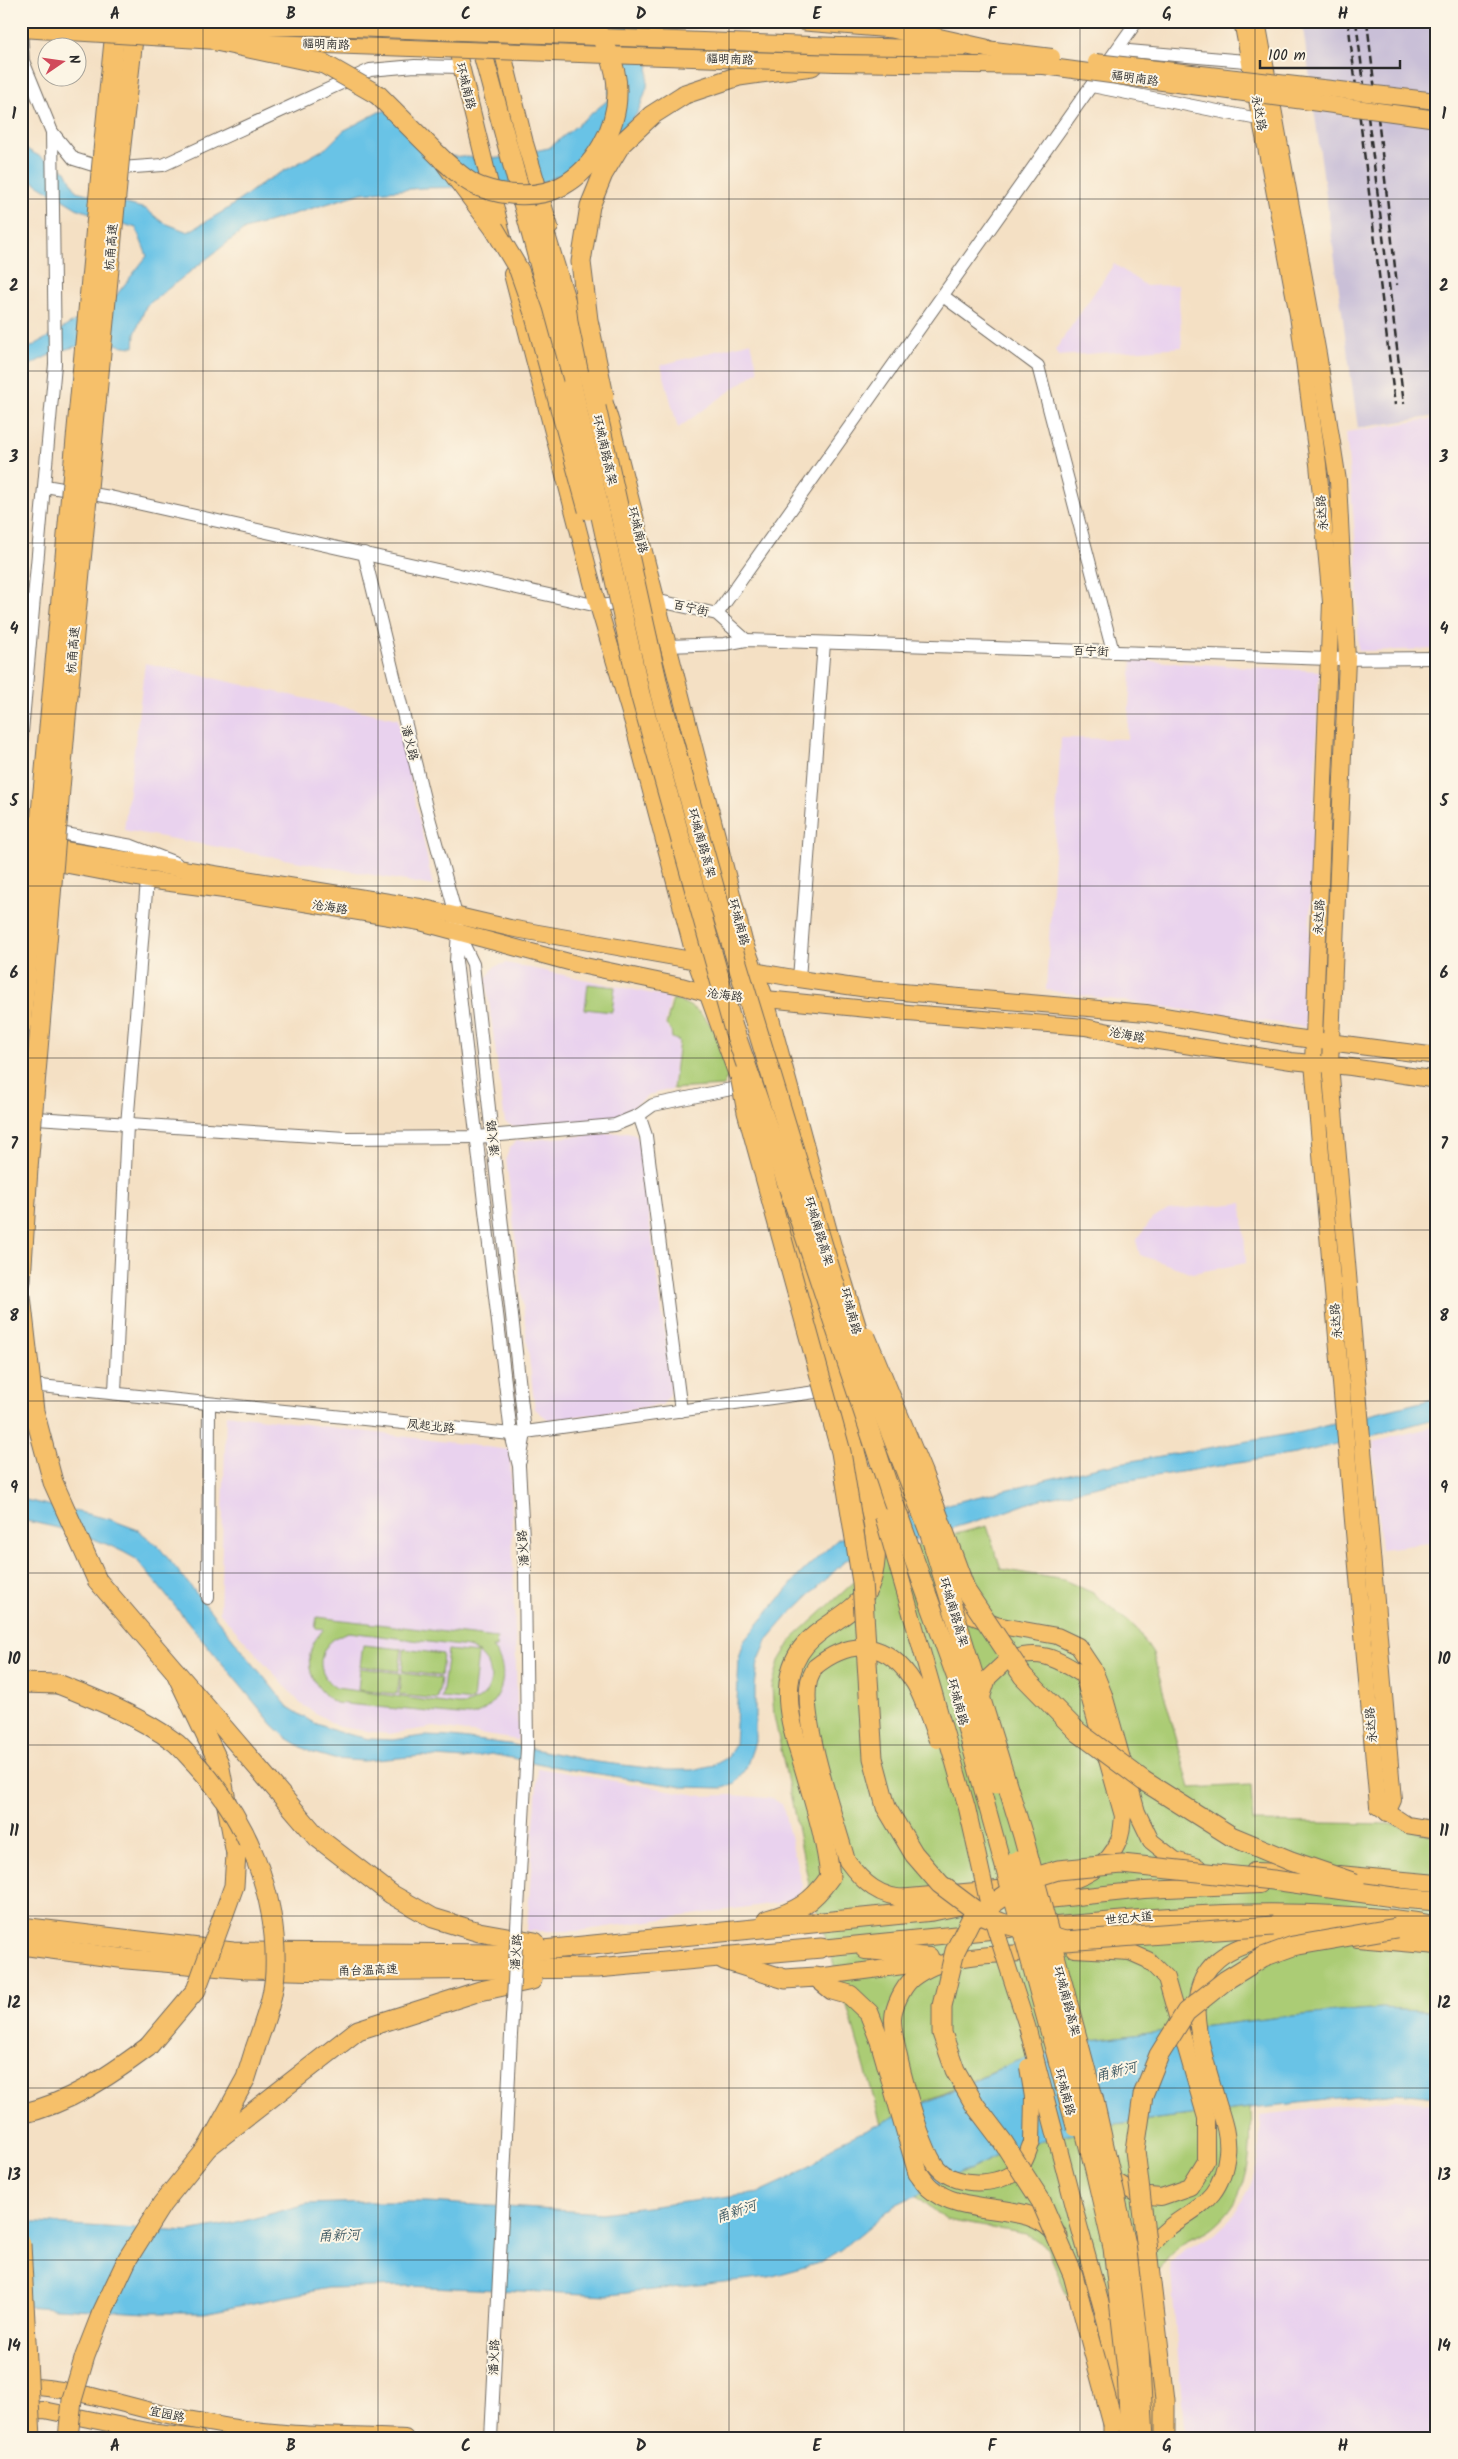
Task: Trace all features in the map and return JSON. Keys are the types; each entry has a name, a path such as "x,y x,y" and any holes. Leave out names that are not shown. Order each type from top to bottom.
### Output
{"highway":[{"name":"杭甬高速","path":"21,1280 28,1168 112,153 116,21"},
{"name":"杭甬高速","path":"21,1026 112,153 134,21"},
{"path":"222,34 250,21"},
{"name":"环城南路高架","path":"474,21 572,385 640,694 733,1028 800,1221 892,1498 999,1795 1095,2170 1113,2248 1127,2370 1128,2438"},
{"name":"环城南路高架","path":"486,21 518,147 590,380 660,694 718,900 828,1245 842,1308 929,1531 1023,1836 1094,2101 1126,2244 1139,2349 1156,2438"},
{"path":"443,160 479,187 500,192 529,195 562,186 579,172 596,154 610,128 618,90 607,46 590,21"},
{"path":"805,21 892,28 986,49"},
{"path":"222,34 324,64 378,95 443,160 476,202 519,270 537,322 640,694"},
{"path":"660,694 630,523 588,320 581,262 590,206 603,174 621,144 652,115 685,94 739,76 835,63"},
{"path":"733,1028 747,1112 841,1452 862,1582 873,1758 886,1807 914,1854 940,1884 980,1914 1002,1923 1065,1940 1335,1922 1437,1932"},
{"path":"828,1245 881,1370 966,1592 1023,1676 1078,1732 1144,1782 1231,1836 1291,1861 1400,1898"},
{"path":"712,1935 783,1915 809,1902 830,1877 827,1850 788,1709 789,1682 798,1654 812,1636 851,1609 865,1595 872,1581 875,1560 878,1519 801,1259"},
{"path":"21,1296 34,1411 53,1482 97,1580 318,1838 391,1894 433,1918 479,1932 533,1942 591,1946"},
{"path":"21,2114 46,2108 98,2083 148,2047 196,1990 234,1886 236,1854 219,1763 175,1671"},
{"path":"21,1683 58,1684 113,1706 176,1744 214,1784 248,1838 265,1883 274,1936 276,1973 268,2011 246,2078 208,2147 162,2204 128,2258 101,2315 85,2356 72,2400 68,2438"},
{"path":"1113,2438 1113,2424 1073,2275 1041,2201 1003,2142 975,2105 955,2070 942,2033 942,2006 955,1951 971,1919 1029,1879 1058,1870 1122,1864 1273,1880 1400,1898 1437,1901"},
{"path":"712,1935 796,1924 995,1906 1067,1890"},
{"path":"21,1918 167,1944"},
{"name":"甬台温高速","path":"21,1928 233,1952 403,1954 502,1954 712,1935"},
{"path":"1156,2438 1164,2400 1135,2150 1143,2095 1159,2055 1186,2012 1226,1980 1263,1958 1293,1946 1396,1928"},
{"name":"甬台温高速","path":"21,1944 127,1959 247,1969 329,1971 420,1968 495,1971 597,1968 820,1948"},
{"path":"715,1958 785,1978 816,1977 832,1990 850,1995 868,2013 902,2096 918,2173 930,2188 950,2201 1035,2219 1056,2232 1064,2243 1080,2278 1114,2402 1128,2438"},
{"path":"208,2147 358,2030 480,1991 597,1968"},
{"path":"21,2244 31,2438"}],"main road":[{"name":"福明南路","path":"134,21 222,34 322,27 986,49 1437,101"},
{"name":"环城南路","path":"450,21 493,201 598,606 633,723 696,962 706,994 742,1087 801,1259 995,1906 1105,2319 1128,2438"},
{"name":"环城南路","path":"495,21 525,143 611,424 742,932 766,1000 828,1245 909,1508 964,1722 1100,2217 1156,2438"},
{"name":"永达路","path":"1242,21 1257,62 1318,354 1338,481 1347,659 1330,1064 1351,1410"},
{"name":"永达路","path":"1257,21 1257,62"},
{"name":"福明南路","path":"21,28 222,34 835,63 1044,66 1437,119"},
{"name":"永达路","path":"1268,121 1298,315 1318,464 1331,602 1313,1063 1392,1800 1387,1814 1407,1825 1437,1830"},
{"name":"沧海路","path":"21,843 85,855 194,870 420,907 510,928 799,979 868,989 1146,1013 1437,1056"},
{"name":"沧海路","path":"21,856 147,880 224,890 420,922 580,966 681,986 706,994 1085,1027 1144,1039 1437,1080"},
{"path":"909,1508 930,1563 945,1590 972,1616 996,1625 1057,1636 1078,1646 1094,1670 1104,1695 1136,1812 1151,1842 1175,1860 1221,1872 1271,1871 1320,1873 1437,1882"},
{"path":"964,1958 930,1968 911,1980 900,1995 893,2018 899,2053 902,2096 927,2150 938,2168 953,2177 972,2183 998,2181 1022,2164 1032,2142 1033,2126 1030,2072 1005,1979 995,1906 938,1743 914,1685 899,1662 871,1648 848,1648 826,1658 815,1667 809,1681 807,1699 810,1726 847,1861 859,1877 877,1892 898,1898 995,1906"},
{"path":"933,1911 1067,1890 1095,1871 1111,1854 1119,1840 1123,1816 1083,1675 1058,1659 1037,1654 1018,1656 1005,1662 988,1678 981,1695 978,1720 995,1802 1028,1919 1088,2129 1099,2158 1117,2182 1138,2196 1162,2197 1190,2187 1206,2161 1206,2118 1166,1978 1148,1960 1130,1952 1074,1949"},
{"path":"964,1722 1028,1919 1077,2137"},
{"path":"898,1898 1067,1890 1144,1890 1319,1884 1437,1892"},
{"name":"世纪大道","path":"820,1948 1164,1915 1231,1912 1300,1912 1402,1918 1437,1926"},
{"path":"1156,2438 1152,2394 1136,2295 1150,2246 1178,2220 1202,2205 1215,2191 1223,2178 1227,2150 1223,2121 1200,2040 1196,2000 1205,1974 1218,1959 1238,1946 1287,1935"},
{"path":"816,1977 964,1958 1171,1941 1287,1935 1338,1937 1437,1946"},
{"path":"820,1948 964,1958"},
{"name":"宜园路","path":"21,2386 42,2386 161,2414 221,2425 274,2431 405,2438"},
{"name":"宜园路","path":"21,2411 44,2410 157,2433 198,2438"}],"street":[{"path":"717,614 1137,21"},
{"path":"21,28 22,61 52,132 74,159 106,170 163,165 370,70 415,66 461,67"},
{"path":"1117,50 1257,62"},
{"path":"1092,86 1268,121"},
{"path":"21,743 55,364 52,132"},
{"path":"943,296 1038,366 1113,652"},
{"name":"百宁街","path":"45,486 110,497 598,606 656,600 717,614 746,640"},
{"name":"潘火路","path":"364,553 421,784 456,915 458,932 456,962 511,1434 519,1466 525,1573 527,1748 490,2438"},
{"name":"百宁街","path":"667,646 725,644 746,640 1330,659 1437,658"},
{"path":"799,979 824,642"},
{"path":"21,826 132,846 194,870"},
{"path":"115,1392 127,1124 147,880"},
{"name":"潘火路","path":"458,932 473,964 493,1136 525,1432 519,1466"},
{"path":"21,1117 345,1138 477,1137 615,1125 639,1116 653,1105 742,1087"},
{"path":"639,1116 646,1136 680,1411"},
{"name":"凤起北路","path":"21,1384 115,1392 209,1404 511,1434 840,1389"},
{"path":"208,1598 209,1404"}],"shaded area":[{"path":"1302,21 1437,21 1437,416 1358,428"},
{"path":"1114,264 1146,286 1178,285 1182,347 1059,356 1055,350"},
{"path":"751,342 758,371 678,428 661,365"},
{"path":"1437,418 1437,649 1358,651 1357,558 1346,432"},
{"path":"1132,660 1319,671 1306,1027 1046,990 1061,738 1127,739"},
{"path":"145,663 398,719 433,886 124,830"},
{"path":"506,963 668,997 670,1001 665,1025 670,1030 671,1038 678,1041 672,1089 649,1095 622,1116 613,1119 514,1127 505,1122 486,979 494,967"},
{"path":"627,1132 635,1134 639,1141 671,1382 670,1395 662,1405 549,1420 535,1409 506,1158 510,1147 517,1141"},
{"path":"1242,1203 1246,1263 1193,1273 1140,1255 1136,1241 1152,1219 1168,1210"},
{"path":"226,1414 510,1450 518,1740 434,1727 388,1734 339,1727 301,1704 220,1613"},
{"path":"1437,1426 1437,1542 1381,1549 1373,1442"},
{"path":"538,1768 703,1796 731,1795 768,1798 782,1803 802,1886 796,1898 783,1902 578,1931 527,1931"},
{"path":"1395,2100 1437,2104 1437,2438 1185,2438 1170,2262 1185,2248 1214,2234 1234,2215 1251,2184 1259,2158 1260,2115"}],"green space":[{"path":"588,984 615,987 612,1012 585,1009"},
{"path":"673,999 696,1010 705,1018 718,1038 728,1076 723,1086 673,1089 679,1041 672,1038 671,1030 666,1025"},
{"path":"987,1526 1001,1569 1064,1580 1093,1593 1136,1628 1153,1654 1190,1788 1251,1785 1253,1822 1389,1824 1437,1836 1437,2011 1382,2008 1281,2017 1093,2040 1014,2062 924,2102 881,2124 848,2009 810,1889 774,1716 772,1687 779,1661 793,1638 882,1558 944,1537"},
{"path":"317,1617 497,1638 496,1648 492,1648 499,1657 503,1678 496,1698 489,1706 470,1716 336,1703 319,1688 313,1679 310,1669 311,1649 324,1629 315,1628","holes":["349,1632 468,1647 479,1653 486,1662 490,1671 491,1681 488,1690 481,1697 472,1703 459,1705 336,1688 328,1681 321,1665 325,1648 331,1641"]},
{"path":"363,1645 402,1649 399,1671 360,1666"},
{"path":"404,1649 443,1654 441,1676 402,1671"},
{"path":"448,1650 478,1653 473,1701 442,1698"},
{"path":"360,1668 400,1673 397,1694 358,1690"},
{"path":"401,1673 441,1678 438,1699 399,1695"},
{"path":"1250,2108 1249,2157 1242,2188 1235,2202 1226,2215 1213,2227 1177,2247 1165,2261 1155,2279 1069,2300 1047,2247 1027,2234 946,2220 916,2195 1018,2146 1106,2125"}],"water":[{"path":"616,21 652,21 647,87 636,115 605,147 578,166 547,181 526,186 423,188 362,193 245,229 146,306 135,334 134,347 98,344 74,347 52,354 21,371 21,353 114,298 147,256 136,228 78,209 21,174 21,146 66,171 76,191 146,209 162,222 188,232 229,208 264,182 326,148 343,131 379,112 390,110 449,156 500,158 549,148 608,100"},
{"path":"1437,1398 1437,1418 1387,1432 1295,1454 1111,1483 1037,1500 999,1514 846,1560 788,1616 768,1639 758,1662 755,1687 755,1742 746,1768 735,1783 723,1788 683,1787 567,1769 491,1754 465,1759 422,1756 363,1761 334,1759 310,1752 287,1738 273,1725 136,1559 110,1545 81,1535 21,1520 21,1499 109,1519 138,1530 158,1546 288,1707 312,1722 338,1732 369,1739 393,1740 424,1736 451,1737 509,1744 596,1762 667,1770 692,1770 714,1765 727,1758 735,1745 739,1659 744,1641 800,1574 838,1539 952,1503 1102,1466 1302,1432"},
{"name":"甬新河","path":"1382,2008 1437,2011 1437,2097 1396,2093 1250,2108 1106,2125 1018,2146 895,2205 841,2250 819,2263 768,2277 609,2295 408,2286 328,2288 204,2313 147,2313 21,2306 21,2222 187,2232 233,2224 307,2204 427,2202 602,2213 760,2192 786,2180 814,2163 836,2144 1014,2062 1093,2040 1281,2017"}],"railway":[{"path":"1348,21 1395,405"},
{"path":"1356,21 1404,404"},
{"path":"1367,21 1397,285"}]}
